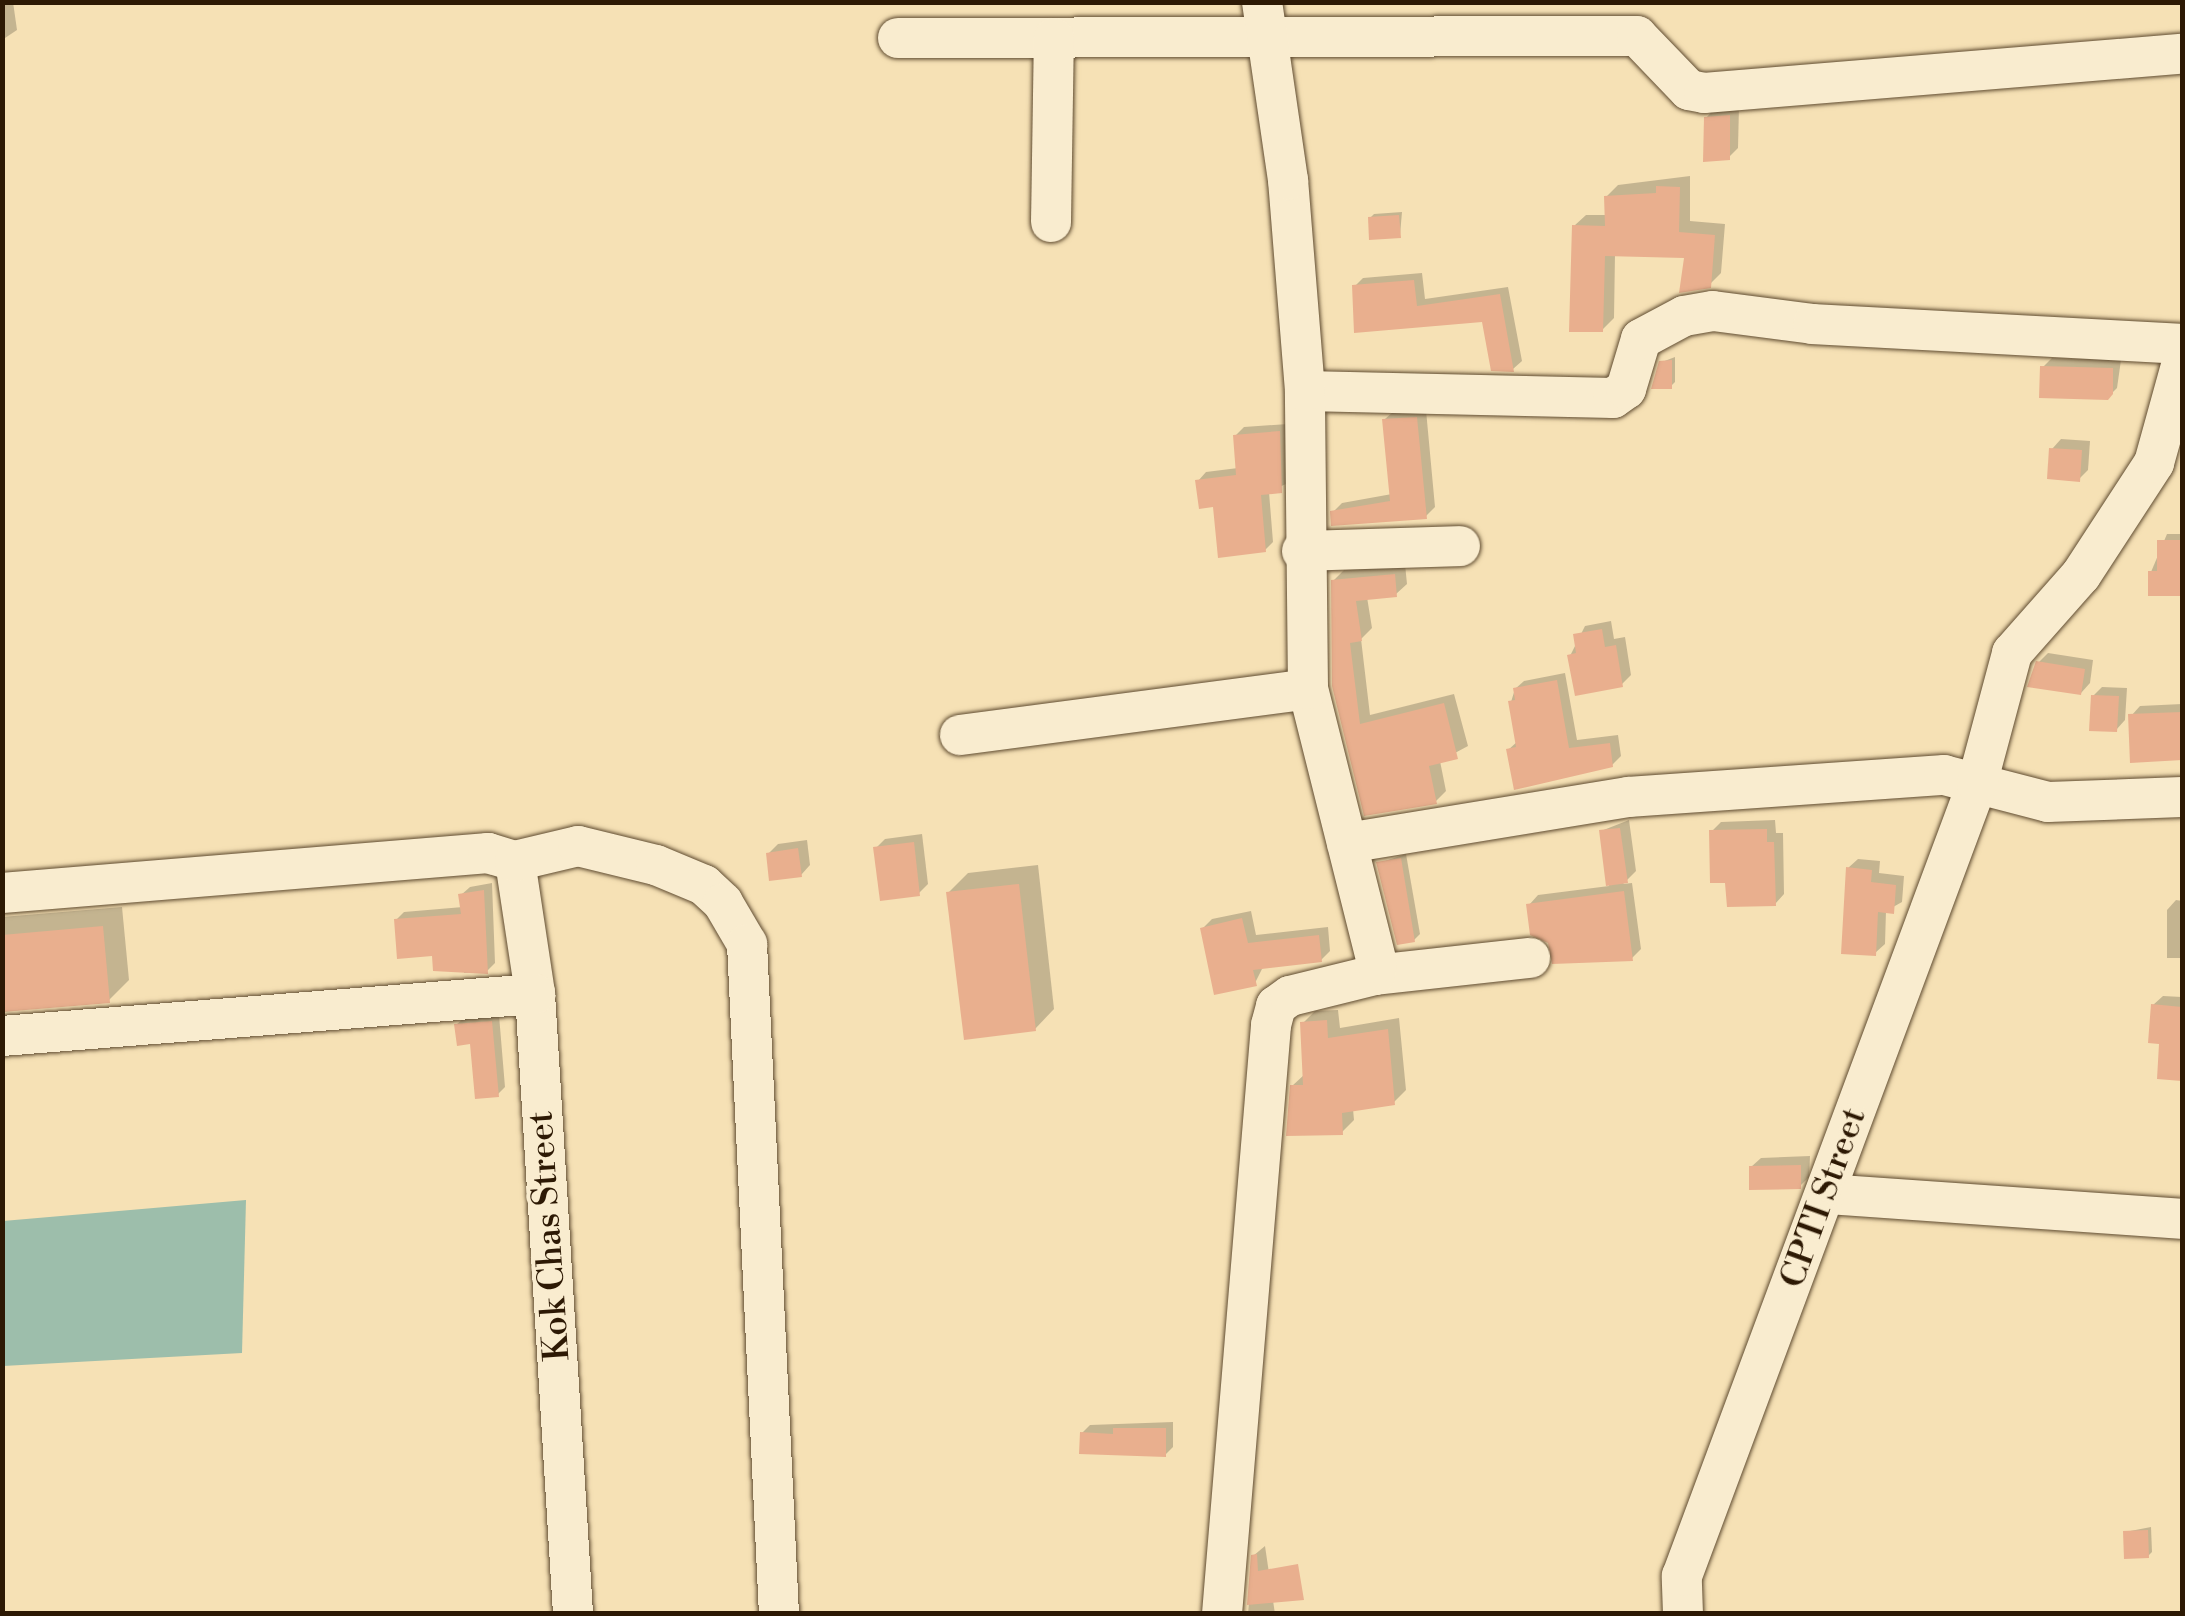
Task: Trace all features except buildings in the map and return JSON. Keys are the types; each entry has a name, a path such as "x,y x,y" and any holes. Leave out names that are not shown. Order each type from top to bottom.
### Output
{"street":[{"path":"1265,19 1288,180 1304,391 1302,551 1308,689 1377,956 1374,975"},
{"path":"898,38 1054,38 1265,19 1637,36 1688,90 1704,93 2182,54"},
{"path":"1051,222 1054,38"},
{"path":"1304,391 1613,398 1626,389 1641,339 1684,316 1714,311 1812,324 2182,344"},
{"name":"CPTI Street","path":"1682,1614 1682,1576 1977,784 2012,653 2081,575 2154,463 2182,362"},
{"path":"1302,551 1460,546"},
{"path":"960,735 1308,689"},
{"path":"1347,843 1628,797 1944,775 2048,802 2182,798"},
{"path":"2,893 488,853 516,860 578,846 656,865 704,885 741,926 779,1614"},
{"name":"Kok Chas Street","path":"516,860 535,994 573,1614"},
{"path":"1222,1614 1271,1026 1276,1006 1290,996 1374,975 1530,958"},
{"path":"2,1036 535,994"},
{"path":"1827,1194 2182,1219"}],"shaded area":[{"path":"246,1200 242,1353 3,1366 3,1221"}]}
